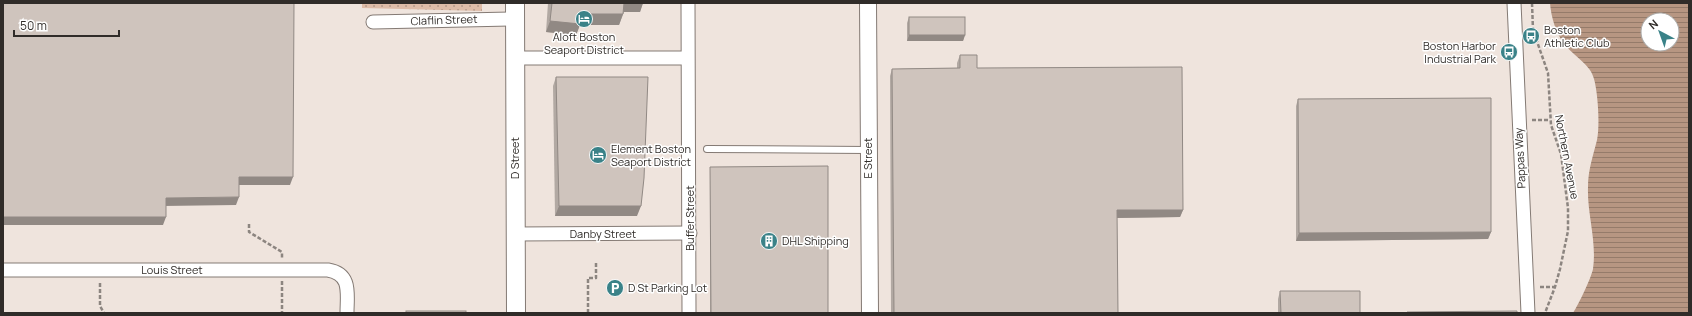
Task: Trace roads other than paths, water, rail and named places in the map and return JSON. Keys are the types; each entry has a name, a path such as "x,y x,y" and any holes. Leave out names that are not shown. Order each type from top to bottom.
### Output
{"main road":[{"name":"D Street","path":"515,11 516,313"}],"street":[{"name":"Buffer Street","path":"688,3 687,58 690,233 689,313"},
{"name":"E Street","path":"868,3 870,313"},
{"name":"Pappas Way","path":"1514,3 1528,313"},
{"name":"Claflin Street","path":"373,22 515,11"},
{"path":"515,58 687,58"},
{"name":"Danby Street","path":"516,234 690,233"},
{"name":"Louis Street","path":"3,270 333,270 340,274 347,286 347,313"}],"lane":[{"path":"707,149 868,150"}],"place":[{"name":"Aloft Boston Seaport District","path":"584,19"},
{"name":"Boston Athletic Club","path":"1531,36"},
{"name":"Boston Harbor Industrial Park","path":"1509,52"},
{"name":"Element Boston Seaport District","path":"598,155"},
{"name":"DHL Shipping","path":"769,241"},
{"name":"D St Parking Lot","path":"615,288"}]}
